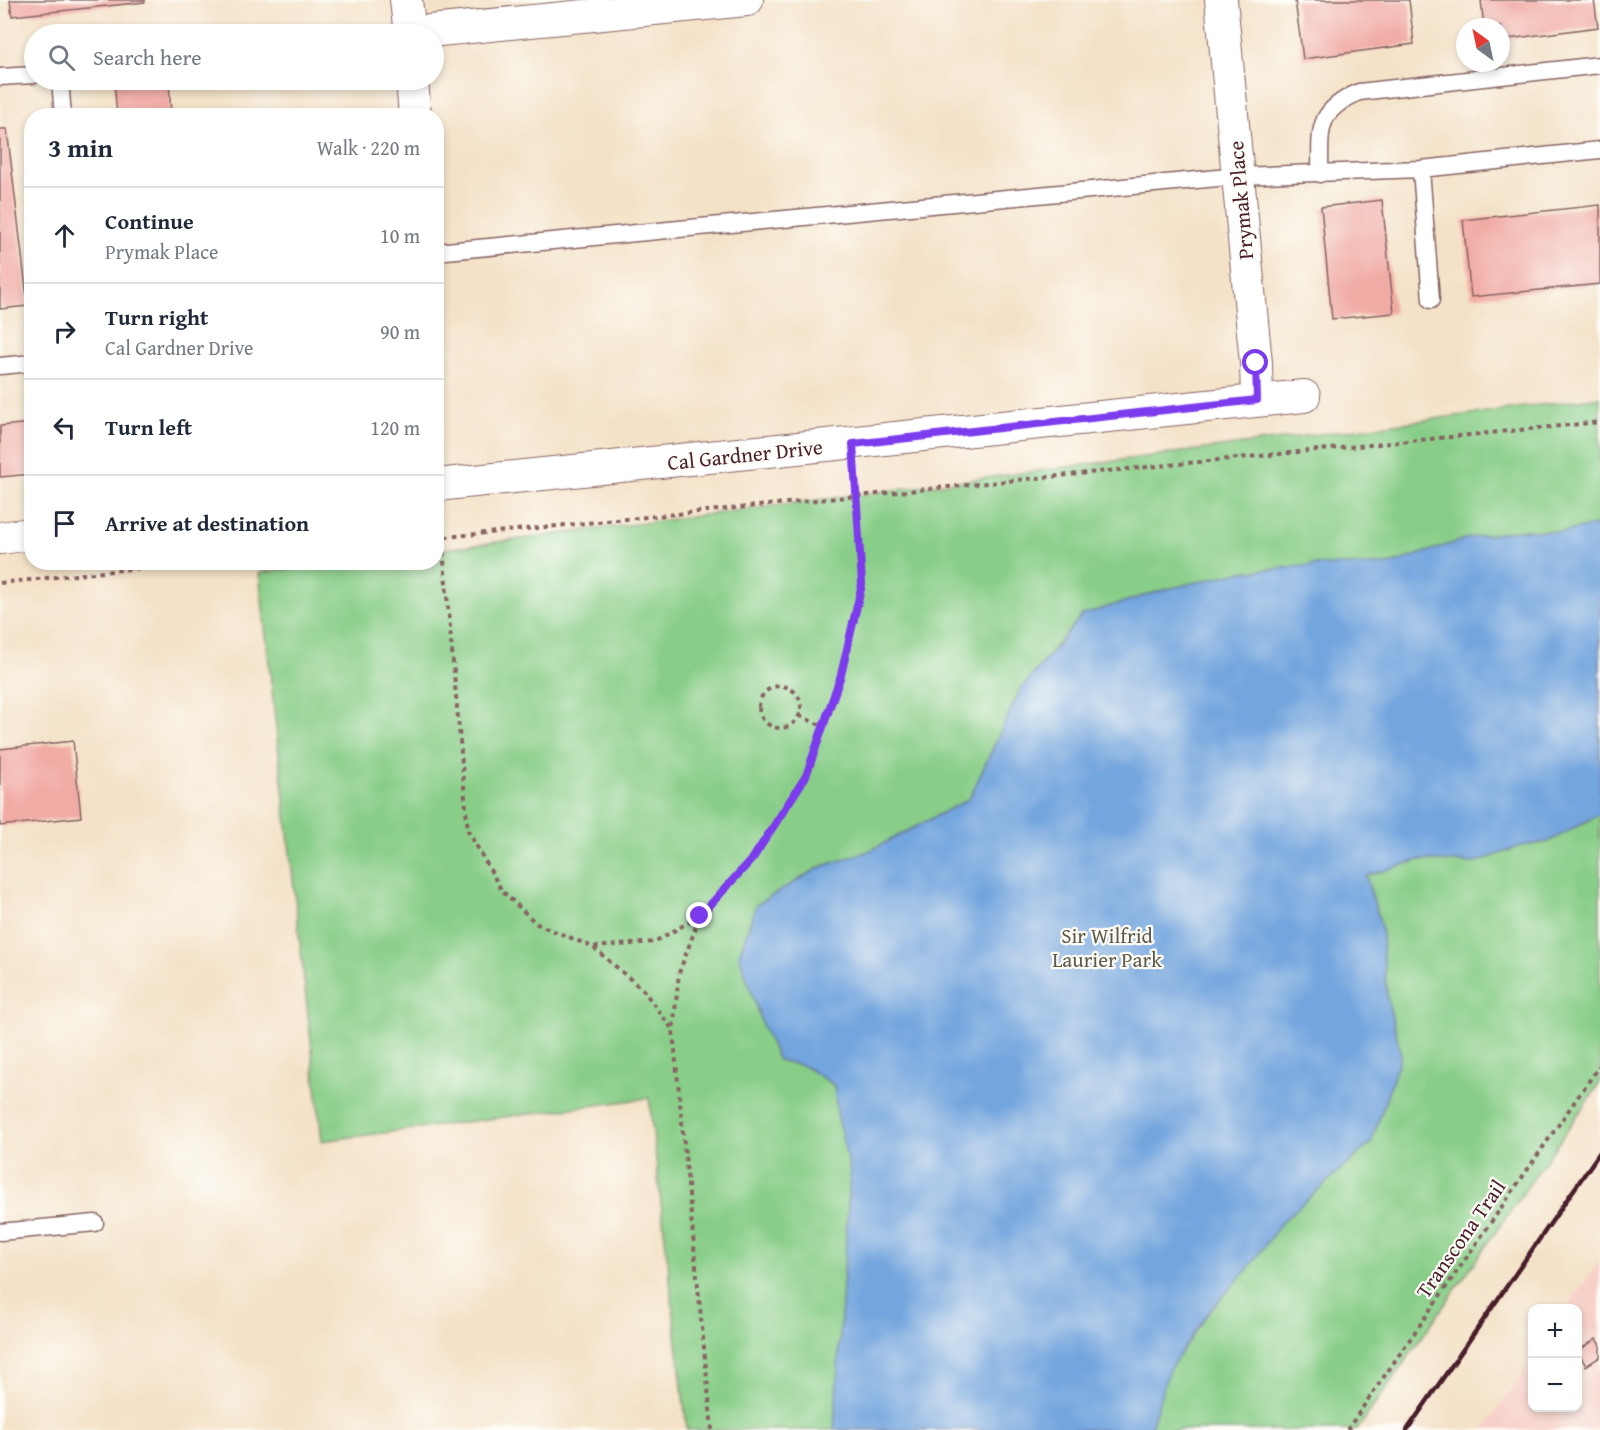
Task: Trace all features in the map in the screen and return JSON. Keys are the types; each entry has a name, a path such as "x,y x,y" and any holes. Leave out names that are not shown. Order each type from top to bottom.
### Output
{"street":[{"path":"406,0 408,24"},
{"path":"444,30 747,0"},
{"name":"Prymak Place","path":"1221,0 1256,363 1257,400"},
{"path":"413,90 414,108"},
{"name":"Cal Gardner Drive","path":"444,478 853,444 1304,396"},
{"path":"0,538 24,535"}],"lane":[{"path":"1320,174 1322,122 1339,100 1359,92 1600,65"},
{"path":"0,77 24,76"},
{"path":"61,90 62,108"},
{"path":"444,251 1239,176 1422,168 1600,150"},
{"path":"1422,168 1431,300"},
{"path":"0,366 24,364"},
{"path":"0,1232 95,1223"}],"path":[{"path":"444,537 1600,422"},
{"path":"594,947 654,942 700,916 759,849 806,776 841,675 862,584 853,444"},
{"path":"0,583 122,570"},
{"path":"442,570 468,831 502,891 537,924 594,947 643,990 673,1031"},
{"path":"771,687 786,687 792,690 800,702 799,716 790,726 783,729 770,727 760,717 758,704 760,698 771,687"},
{"path":"799,716 823,726"},
{"path":"700,916 679,972 673,1031 711,1430"},
{"name":"Transcona Trail","path":"1347,1430 1600,1065"}],"shaded area":[{"path":"1600,1260 1600,1430 1484,1430 1528,1365 1528,1412 1582,1412 1582,1304 1570,1304"}],"green space":[{"name":"Sir Wilfrid Laurier Park","path":"1600,397 1600,1083 1357,1430 687,1430 649,1098 322,1141 259,573 281,570 444,570 444,549"}],"water":[{"path":"1600,524 1600,814 1548,842 1521,846 1475,863 1419,860 1366,876 1381,925 1387,996 1401,1055 1371,1143 1283,1221 1246,1271 1208,1313 1169,1370 1150,1430 834,1430 850,1173 837,1113 834,1085 804,1066 778,1060 763,1027 739,955 756,905 820,867 869,851 969,799 1020,690 1082,615 1163,590 1240,572 1316,565 1388,565 1468,538 1520,530 1564,532"}],"building":[{"path":"10,0 145,0 145,2 12,16"},
{"path":"1295,0 1409,0 1414,44 1303,59"},
{"path":"1481,0 1594,0 1598,27 1510,39 1510,18 1483,18"},
{"path":"115,90 170,90 171,108 116,108"},
{"path":"0,129 7,129 24,272 24,306 0,309"},
{"path":"1382,200 1394,313 1332,319 1321,207"},
{"path":"1600,205 1600,284 1471,297 1463,220"},
{"path":"24,424 24,475 0,477 0,426"},
{"path":"73,741 81,817 0,826 0,749"},
{"path":"1596,1339 1600,1345 1600,1357 1586,1366 1582,1358 1582,1348"}],"railway":[{"path":"1407,1430 1600,1152"}],"route":[{"path":"700,916 753,858 806,776 841,675 862,584 853,444 1257,400 1256,363"}]}
